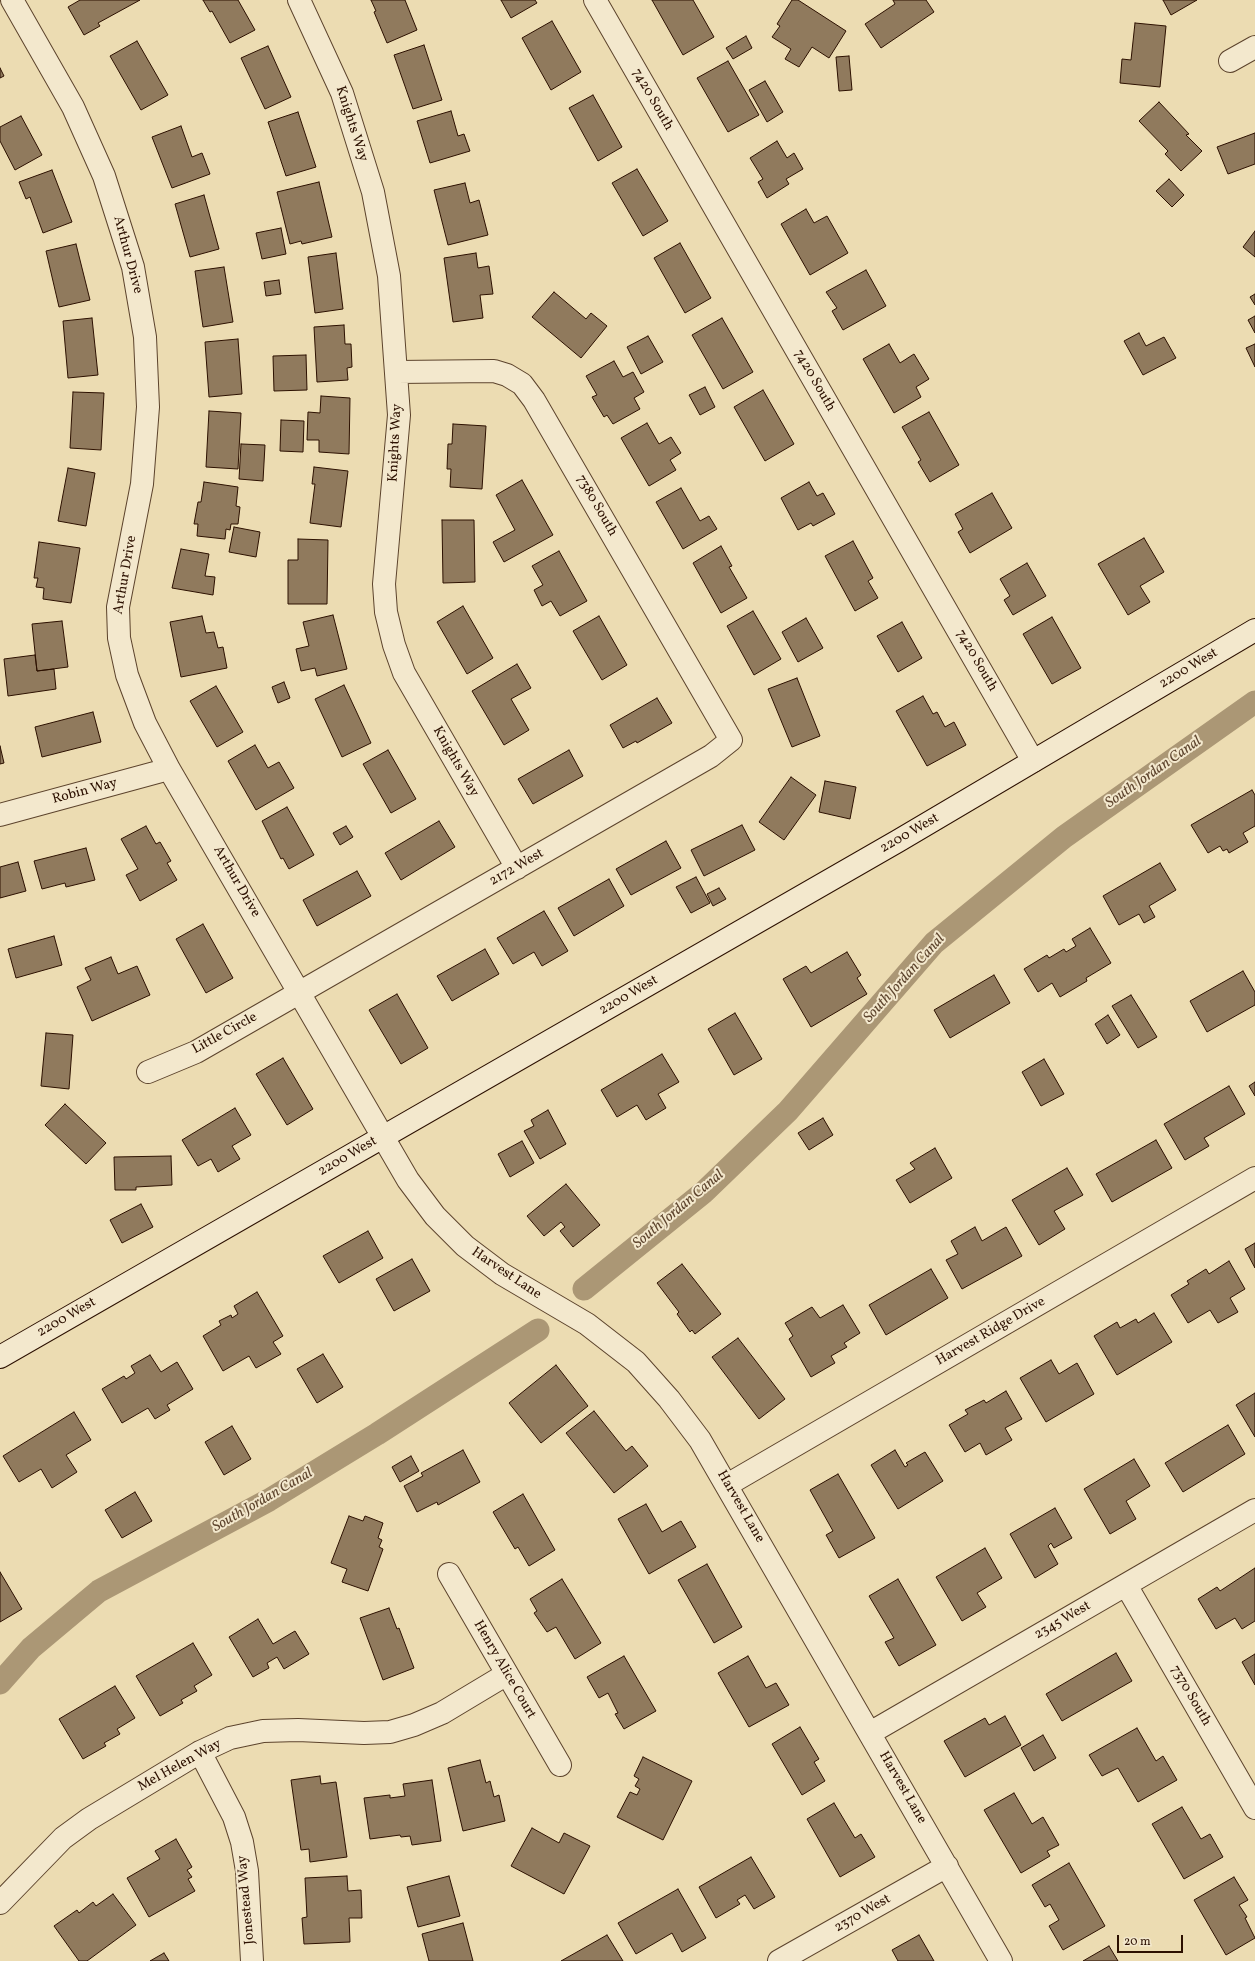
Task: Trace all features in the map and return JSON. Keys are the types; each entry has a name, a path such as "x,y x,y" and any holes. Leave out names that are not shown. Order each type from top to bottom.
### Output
{"street":[{"name":"Arthur Drive","path":"12,0 73,106 104,176 133,267 145,336 148,408 142,484 118,606 119,638 127,675 145,724 170,769 384,1136"},
{"name":"Knights Way","path":"299,0 342,93 373,192 389,276 399,415 384,584 386,612 394,645 404,673 517,868"},
{"name":"7420 South","path":"595,0 1033,761"},
{"path":"1230,61 1255,47"},
{"name":"7380 South","path":"397,372 494,372 506,375 522,384 534,400 731,740"},
{"name":"2200 West","path":"0,1357 891,845 1255,630"},
{"name":"2172 West","path":"300,992 711,756 731,740"},
{"name":"Robin Way","path":"0,815 170,769"},
{"name":"Little Circle","path":"148,1072 196,1052 300,992"},
{"name":"Harvest Lane","path":"384,1136 413,1186 435,1216 464,1246 502,1274 587,1324 636,1362 674,1405 700,1440 727,1485 1001,1961"},
{"name":"Harvest Ridge Drive","path":"727,1485 1255,1178"},
{"name":"2345 West","path":"870,1733 1255,1510"},
{"name":"Henry Alice Court","path":"449,1574 560,1765"},
{"name":"7370 South","path":"1126,1584 1255,1808"},
{"name":"Mel Helen Way","path":"0,1903 63,1838 89,1819 200,1752 230,1738 263,1731 298,1730 364,1733 390,1732 414,1725 442,1713 507,1674"},
{"name":"Jonestead Way","path":"200,1752 234,1817 242,1842 247,1871 252,1961"},
{"name":"2370 West","path":"779,1961 947,1866"}],"building":[{"path":"80,0 140,0 98,23 100,26 84,35 68,7"},
{"path":"203,0 238,0 255,30 230,43 212,11 210,12"},
{"path":"371,0 405,0 417,30 387,43 374,12 376,11"},
{"path":"501,0 535,0 537,3 511,18"},
{"path":"652,0 693,0 714,37 683,55"},
{"path":"792,0 798,0 846,31 829,58 812,47 799,67 785,59 791,49 772,37 780,26 777,24"},
{"path":"893,0 926,0 934,12 881,48 865,24 895,4"},
{"path":"1163,0 1197,0 1171,15"},
{"path":"552,21 581,72 551,90 522,38"},
{"path":"1135,23 1166,26 1160,87 1120,83 1122,59 1131,60"},
{"path":"746,36 752,48 733,59 726,48"},
{"path":"137,41 168,95 141,110 110,56"},
{"path":"424,45 442,100 413,109 394,55"},
{"path":"268,46 291,97 265,109 241,58"},
{"path":"849,56 852,90 839,91 836,57"},
{"path":"728,61 759,115 728,132 697,78"},
{"path":"0,68 4,76 0,78"},
{"path":"765,81 783,112 767,122 749,90"},
{"path":"593,95 622,147 598,161 569,108"},
{"path":"1159,102 1189,134 1186,135 1202,151 1181,171 1165,154 1168,151 1139,121"},
{"path":"451,111 458,136 464,134 470,151 430,163 417,121"},
{"path":"298,112 316,167 286,176 268,122"},
{"path":"21,116 42,155 15,170 0,141 0,127"},
{"path":"181,126 192,157 202,153 210,174 172,188 152,137"},
{"path":"1255,133 1255,164 1228,174 1217,147"},
{"path":"777,141 787,158 794,153 803,169 786,179 789,184 767,198 758,182 763,179 750,158"},
{"path":"637,169 668,221 643,236 612,183"},
{"path":"52,170 72,222 43,233 30,197 26,199 19,182"},
{"path":"1169,179 1184,195 1172,207 1156,191"},
{"path":"319,182 332,237 302,244 301,241 290,244 277,192"},
{"path":"465,183 470,203 479,200 488,235 448,245 434,190"},
{"path":"204,195 219,249 190,257 175,204"},
{"path":"806,209 814,223 827,216 848,253 810,275 781,224"},
{"path":"281,228 286,254 262,259 256,233"},
{"path":"1255,231 1255,257 1243,247"},
{"path":"680,243 711,298 685,313 654,258"},
{"path":"76,244 90,300 59,307 46,251"},
{"path":"336,253 343,309 315,313 308,257"},
{"path":"476,253 478,268 489,266 493,294 480,295 483,318 453,322 444,258"},
{"path":"224,267 233,322 203,327 195,271"},
{"path":"866,270 886,306 843,330 832,311 837,308 826,292"},
{"path":"279,280 281,294 266,296 264,282"},
{"path":"554,292 586,319 591,313 607,326 581,358 532,317"},
{"path":"1255,294 1255,305 1250,297"},
{"path":"1255,316 1255,333 1248,320"},
{"path":"92,318 98,375 68,378 63,321"},
{"path":"722,318 753,372 723,389 692,335"},
{"path":"344,325 345,344 351,344 352,367 347,368 348,380 317,382 314,327"},
{"path":"1139,333 1146,346 1164,337 1176,358 1143,375 1124,341"},
{"path":"648,336 663,362 641,374 627,347"},
{"path":"238,339 242,394 209,397 205,342"},
{"path":"889,344 900,363 914,354 929,379 916,387 921,397 894,413 863,359"},
{"path":"1255,344 1255,367 1246,348"},
{"path":"306,355 307,390 274,391 273,356"},
{"path":"614,361 623,377 633,372 644,392 634,398 640,409 613,424 607,415 604,417 592,397 597,395 586,376"},
{"path":"705,387 715,407 700,415 689,395"},
{"path":"763,390 794,444 765,461 734,407"},
{"path":"73,392 104,393 101,450 70,448"},
{"path":"321,396 350,398 349,454 319,452 319,440 307,440 308,412 320,413"},
{"path":"209,411 241,413 238,469 206,467"},
{"path":"929,412 959,465 930,482 918,462 921,460 902,427"},
{"path":"281,420 304,421 303,452 280,451"},
{"path":"647,423 659,444 671,437 681,453 670,460 676,470 649,486 621,438"},
{"path":"453,424 486,426 482,489 450,487 451,469 447,469 448,444 452,444"},
{"path":"241,444 265,445 263,481 239,479"},
{"path":"314,467 348,471 341,527 310,523 315,484 312,484"},
{"path":"68,468 95,473 86,526 58,521"},
{"path":"522,480 553,535 504,562 493,542 515,530 496,495"},
{"path":"204,482 238,487 236,506 240,507 238,524 231,524 230,530 226,529 225,539 197,536 198,524 194,524 198,502 201,502"},
{"path":"809,482 817,496 823,493 835,514 813,526 811,523 798,530 781,498"},
{"path":"681,488 700,521 709,516 717,529 683,549 656,502"},
{"path":"992,493 1012,528 970,553 958,532 963,529 955,514"},
{"path":"442,520 474,520 475,582 443,583"},
{"path":"234,527 260,532 256,557 229,552"},
{"path":"1144,538 1164,572 1140,586 1150,602 1128,615 1098,564"},
{"path":"298,539 328,540 327,604 288,604 288,560 298,560"},
{"path":"853,541 873,578 868,581 878,598 855,611 825,556"},
{"path":"39,542 80,548 71,603 43,599 44,588 36,587 38,578 34,578"},
{"path":"721,546 732,566 729,567 747,598 721,613 693,563"},
{"path":"181,549 209,554 205,576 215,577 213,595 172,588"},
{"path":"559,551 587,601 560,616 551,601 542,606 534,590 543,585 532,566"},
{"path":"1027,563 1046,596 1013,615 1004,600 1010,596 1000,579"},
{"path":"463,606 493,658 467,674 437,622"},
{"path":"753,611 781,659 754,675 727,626"},
{"path":"333,615 347,669 317,676 315,668 301,671 296,649 309,646 303,622"},
{"path":"202,616 206,633 214,632 218,648 223,647 227,668 181,677 170,622"},
{"path":"599,616 627,665 602,680 573,631"},
{"path":"1052,617 1081,668 1052,684 1023,634"},
{"path":"806,618 823,648 798,662 782,632"},
{"path":"62,621 68,667 37,671 32,624"},
{"path":"902,622 922,658 898,672 877,636"},
{"path":"35,655 37,671 54,669 56,689 8,696 4,659"},
{"path":"517,664 531,688 511,699 529,730 504,745 472,691"},
{"path":"797,678 820,736 792,747 768,689"},
{"path":"284,682 290,698 278,703 272,687"},
{"path":"344,685 371,743 342,757 315,699"},
{"path":"216,686 243,732 217,747 190,701"},
{"path":"923,696 933,714 937,712 945,727 954,722 966,745 927,766 896,711"},
{"path":"657,698 672,723 637,743 636,741 623,748 610,725"},
{"path":"93,712 101,742 42,757 35,727"},
{"path":"255,745 268,768 279,762 294,788 256,810 228,761"},
{"path":"0,746 4,763 0,764"},
{"path":"388,750 416,799 391,813 363,764"},
{"path":"569,750 583,776 533,804 518,779"},
{"path":"791,777 816,795 784,840 759,822"},
{"path":"825,781 856,787 850,819 819,812"},
{"path":"1252,790 1255,795 1255,826 1243,833 1248,842 1229,853 1227,849 1223,851 1220,846 1208,853 1191,825"},
{"path":"287,807 314,855 289,869 283,858 281,859 262,821"},
{"path":"439,821 455,847 401,880 385,853"},
{"path":"742,825 755,850 704,876 691,850"},
{"path":"146,826 156,844 160,842 171,861 167,863 177,880 140,901 126,875 138,869 121,839"},
{"path":"346,826 353,837 340,845 333,833"},
{"path":"666,841 681,868 631,895 616,869"},
{"path":"86,848 95,880 66,887 65,883 42,889 34,861"},
{"path":"18,862 26,891 0,898 0,867"},
{"path":"1160,863 1176,890 1149,906 1155,917 1144,923 1139,914 1119,925 1103,896"},
{"path":"357,871 371,896 317,926 303,900"},
{"path":"696,877 710,903 691,913 676,887"},
{"path":"609,879 624,906 574,936 558,908"},
{"path":"719,888 726,899 713,906 707,894"},
{"path":"544,911 568,951 542,966 534,952 513,964 497,938"},
{"path":"203,924 233,978 206,993 176,939"},
{"path":"1090,928 1111,963 1086,978 1087,981 1060,997 1052,983 1038,992 1024,969 1047,955 1049,958 1064,949 1066,952 1076,946 1072,939"},
{"path":"54,936 62,965 16,978 8,949"},
{"path":"485,949 499,974 452,1001 437,976"},
{"path":"847,952 861,975 857,978 867,994 811,1027 783,979 806,966 811,973"},
{"path":"111,957 118,974 137,966 150,995 92,1021 77,987 91,980 85,968"},
{"path":"1243,971 1255,992 1255,1005 1207,1032 1190,1001"},
{"path":"994,975 1010,1003 950,1038 934,1010"},
{"path":"397,994 428,1048 401,1064 369,1010"},
{"path":"1131,995 1157,1037 1138,1048 1112,1006"},
{"path":"735,1013 762,1059 734,1075 708,1029"},
{"path":"1108,1015 1120,1035 1107,1044 1095,1024"},
{"path":"46,1033 73,1035 69,1089 41,1086"},
{"path":"662,1054 679,1082 658,1094 666,1108 646,1120 637,1105 617,1117 601,1090"},
{"path":"283,1058 313,1109 287,1125 256,1074"},
{"path":"1044,1059 1064,1094 1041,1106 1022,1072"},
{"path":"1255,1082 1255,1096 1249,1086"},
{"path":"1229,1086 1245,1114 1204,1138 1209,1146 1185,1160 1164,1124"},
{"path":"65,1104 106,1143 86,1164 45,1125"},
{"path":"235,1108 251,1135 232,1146 240,1159 218,1172 211,1159 198,1166 182,1140"},
{"path":"548,1110 566,1144 540,1159 524,1131 534,1126 531,1120"},
{"path":"823,1118 833,1135 809,1150 798,1133"},
{"path":"1156,1140 1172,1168 1112,1202 1096,1174"},
{"path":"522,1141 534,1163 510,1177 498,1154"},
{"path":"935,1148 952,1178 910,1203 896,1180 915,1169 910,1163"},
{"path":"171,1156 172,1185 136,1187 136,1190 115,1190 114,1157"},
{"path":"1067,1168 1083,1195 1054,1211 1065,1229 1039,1245 1012,1200"},
{"path":"566,1184 600,1225 573,1247 560,1231 565,1227 561,1222 544,1236 527,1216"},
{"path":"141,1204 153,1227 122,1243 110,1220"},
{"path":"975,1227 982,1241 1006,1227 1022,1256 962,1289 946,1260 958,1254 951,1241"},
{"path":"368,1231 383,1258 339,1283 323,1256"},
{"path":"1255,1243 1255,1268 1245,1249"},
{"path":"412,1259 430,1291 394,1311 376,1279"},
{"path":"1229,1261 1245,1289 1230,1298 1238,1312 1218,1323 1210,1310 1188,1323 1171,1295 1189,1284 1187,1281 1206,1269 1209,1274"},
{"path":"682,1264 721,1314 695,1334 692,1330 690,1332 677,1314 679,1312 657,1283"},
{"path":"931,1269 948,1298 886,1335 869,1305"},
{"path":"257,1292 283,1336 273,1342 281,1354 256,1368 249,1356 223,1371 203,1336 221,1325 219,1321 231,1315 232,1318 238,1314 234,1306"},
{"path":"843,1305 860,1333 844,1343 847,1347 831,1356 835,1363 811,1377 789,1339 793,1336 785,1323 812,1307 820,1318"},
{"path":"1154,1313 1172,1342 1117,1375 1094,1336 1117,1322 1120,1328 1136,1319 1138,1323"},
{"path":"738,1338 785,1399 759,1419 712,1357"},
{"path":"323,1354 343,1387 317,1403 297,1369"},
{"path":"150,1355 161,1372 177,1362 193,1389 167,1405 170,1410 155,1419 148,1408 122,1423 102,1389 124,1376 126,1379 135,1373 131,1366"},
{"path":"1051,1360 1059,1374 1077,1363 1094,1394 1046,1422 1020,1378"},
{"path":"556,1365 588,1406 541,1443 509,1403"},
{"path":"1006,1391 1022,1419 1005,1428 1012,1440 986,1455 980,1443 965,1452 949,1425 968,1414 965,1410 984,1400 986,1403"},
{"path":"1255,1393 1255,1437 1236,1405"},
{"path":"594,1411 626,1451 632,1446 648,1466 614,1493 566,1433"},
{"path":"74,1412 91,1440 66,1455 77,1472 52,1488 41,1469 19,1482 3,1456"},
{"path":"1228,1425 1245,1454 1183,1492 1165,1463"},
{"path":"232,1426 251,1459 224,1475 205,1442"},
{"path":"463,1450 480,1482 438,1505 437,1502 417,1512 404,1486 423,1476 421,1473"},
{"path":"895,1450 905,1467 908,1465 906,1463 925,1452 943,1481 898,1509 871,1465"},
{"path":"411,1456 419,1471 400,1482 392,1467"},
{"path":"1134,1459 1150,1486 1126,1501 1136,1519 1110,1534 1084,1489"},
{"path":"838,1474 875,1538 839,1558 826,1535 833,1531 810,1490"},
{"path":"135,1492 152,1521 122,1538 105,1510"},
{"path":"523,1494 555,1550 529,1566 518,1547 515,1549 493,1512"},
{"path":"646,1504 662,1532 681,1521 696,1547 649,1574 618,1519"},
{"path":"1055,1508 1072,1538 1054,1548 1051,1543 1048,1546 1058,1564 1035,1578 1010,1534"},
{"path":"349,1516 363,1521 365,1516 383,1523 378,1538 382,1540 379,1547 383,1549 368,1591 342,1582 347,1569 331,1563"},
{"path":"985,1548 1002,1578 977,1593 986,1607 962,1621 936,1577"},
{"path":"707,1564 742,1627 714,1643 678,1580"},
{"path":"1255,1568 1255,1621 1242,1629 1235,1618 1216,1629 1198,1599 1217,1587 1220,1591"},
{"path":"0,1572 22,1609 0,1622"},
{"path":"562,1579 601,1643 575,1659 556,1627 547,1632 534,1613 537,1611 530,1599"},
{"path":"898,1579 936,1645 899,1666 885,1642 894,1638 869,1596"},
{"path":"389,1608 397,1629 399,1628 414,1668 383,1680 360,1618"},
{"path":"258,1619 273,1644 295,1631 309,1654 284,1669 277,1657 267,1663 269,1668 253,1677 229,1637"},
{"path":"193,1643 212,1675 194,1686 197,1691 181,1700 183,1703 160,1716 136,1676"},
{"path":"1116,1653 1132,1681 1062,1721 1046,1694"},
{"path":"1255,1654 1255,1685 1242,1662"},
{"path":"624,1656 656,1711 624,1729 615,1714 618,1713 608,1693 599,1698 587,1677"},
{"path":"748,1656 766,1688 776,1683 789,1705 749,1727 718,1673"},
{"path":"115,1686 135,1718 117,1729 120,1734 104,1743 106,1746 83,1759 59,1719"},
{"path":"1005,1716 1021,1745 965,1777 944,1741 985,1718 989,1725"},
{"path":"800,1727 819,1759 814,1762 825,1781 802,1795 772,1744"},
{"path":"1137,1728 1156,1761 1163,1756 1177,1780 1138,1802 1118,1768 1102,1776 1089,1755"},
{"path":"1043,1735 1056,1758 1034,1771 1021,1748"},
{"path":"643,1757 692,1781 663,1840 617,1817 630,1792 637,1795 640,1789 635,1786 639,1779 634,1776"},
{"path":"480,1760 486,1783 490,1781 494,1797 499,1795 505,1821 463,1831 448,1768"},
{"path":"320,1776 321,1784 336,1782 347,1857 310,1862 309,1849 301,1850 291,1780"},
{"path":"432,1780 441,1841 412,1845 410,1836 401,1837 400,1835 370,1839 364,1798 390,1795 390,1798 405,1796 403,1784"},
{"path":"1014,1793 1032,1824 1043,1817 1059,1845 1047,1851 1050,1856 1021,1873 984,1810"},
{"path":"834,1803 855,1838 861,1834 875,1857 840,1877 807,1819"},
{"path":"1182,1807 1201,1839 1210,1834 1223,1857 1184,1879 1152,1824"},
{"path":"532,1828 559,1843 564,1833 590,1846 564,1894 511,1866"},
{"path":"176,1839 192,1867 187,1870 192,1877 188,1879 195,1891 149,1917 127,1878 160,1859 155,1851"},
{"path":"751,1857 775,1897 754,1909 745,1895 737,1900 740,1904 716,1918 699,1887"},
{"path":"1069,1863 1105,1926 1063,1950 1049,1926 1059,1920 1050,1904 1045,1907 1032,1885"},
{"path":"347,1876 348,1891 361,1890 362,1918 349,1918 350,1942 304,1944 302,1918 307,1917 305,1878"},
{"path":"449,1876 460,1916 418,1927 407,1887"},
{"path":"1234,1877 1248,1900 1239,1905 1247,1917 1245,1918 1255,1938 1226,1955 1194,1900"},
{"path":"678,1889 706,1938 682,1952 672,1933 636,1954 618,1923"},
{"path":"113,1894 136,1925 87,1961 79,1961 54,1926 77,1910 79,1913 93,1902 96,1906"},
{"path":"463,1923 473,1961 429,1961 422,1934"},
{"path":"607,1935 623,1961 561,1961"},
{"path":"919,1935 934,1961 898,1961 892,1950"},
{"path":"1109,1946 1118,1961 1083,1961"},
{"path":"164,1953 169,1961 150,1961"}],"waterway":[{"name":"South Jordan Canal","path":"584,1289 704,1192 788,1111 934,943 1064,837 1255,702"},
{"name":"South Jordan Canal","path":"0,1683 31,1648 99,1591 269,1500 377,1434 538,1330"}]}
